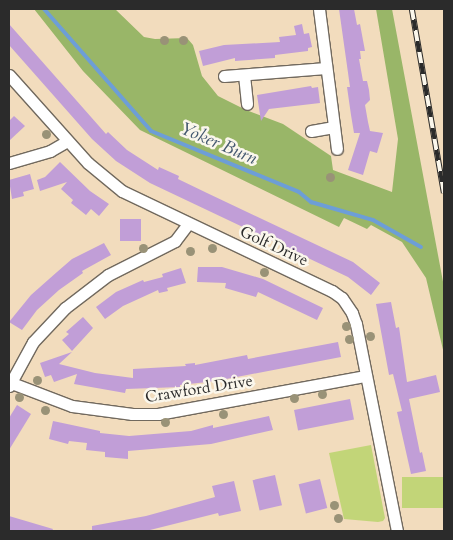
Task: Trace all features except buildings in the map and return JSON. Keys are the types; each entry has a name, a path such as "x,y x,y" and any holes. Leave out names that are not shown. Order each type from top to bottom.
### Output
{"street":[{"path":"319,9 337,149"},
{"path":"224,76 326,68"},
{"name":"Golf Drive","path":"9,75 88,163 122,191 332,291 342,298 352,313 356,324 397,531"},
{"path":"244,75 247,104"},
{"path":"311,131 334,127"},
{"path":"9,163 50,150 67,141"},
{"path":"9,384 33,342 65,308 108,275 175,240 188,224"},
{"name":"Crawford Drive","path":"9,384 72,406 132,414 158,414 366,376"}],"green space":[{"path":"34,9 115,9 144,37 155,39 187,38 193,45 202,76 218,96 246,110 283,124 331,156 333,170 392,192 398,139 376,9 392,9 444,287 444,354 426,278 402,242 371,225 367,229 344,218 339,227 140,130 83,71"},
{"path":"371,445 385,518 383,521 378,522 344,519 329,453"},
{"path":"402,477 444,477 444,508 402,508"}],"waterway":[{"name":"Yoker Burn","path":"44,9 151,131 299,192 311,202 373,220 421,247"}],"railway":[{"path":"412,9 444,193"}]}
